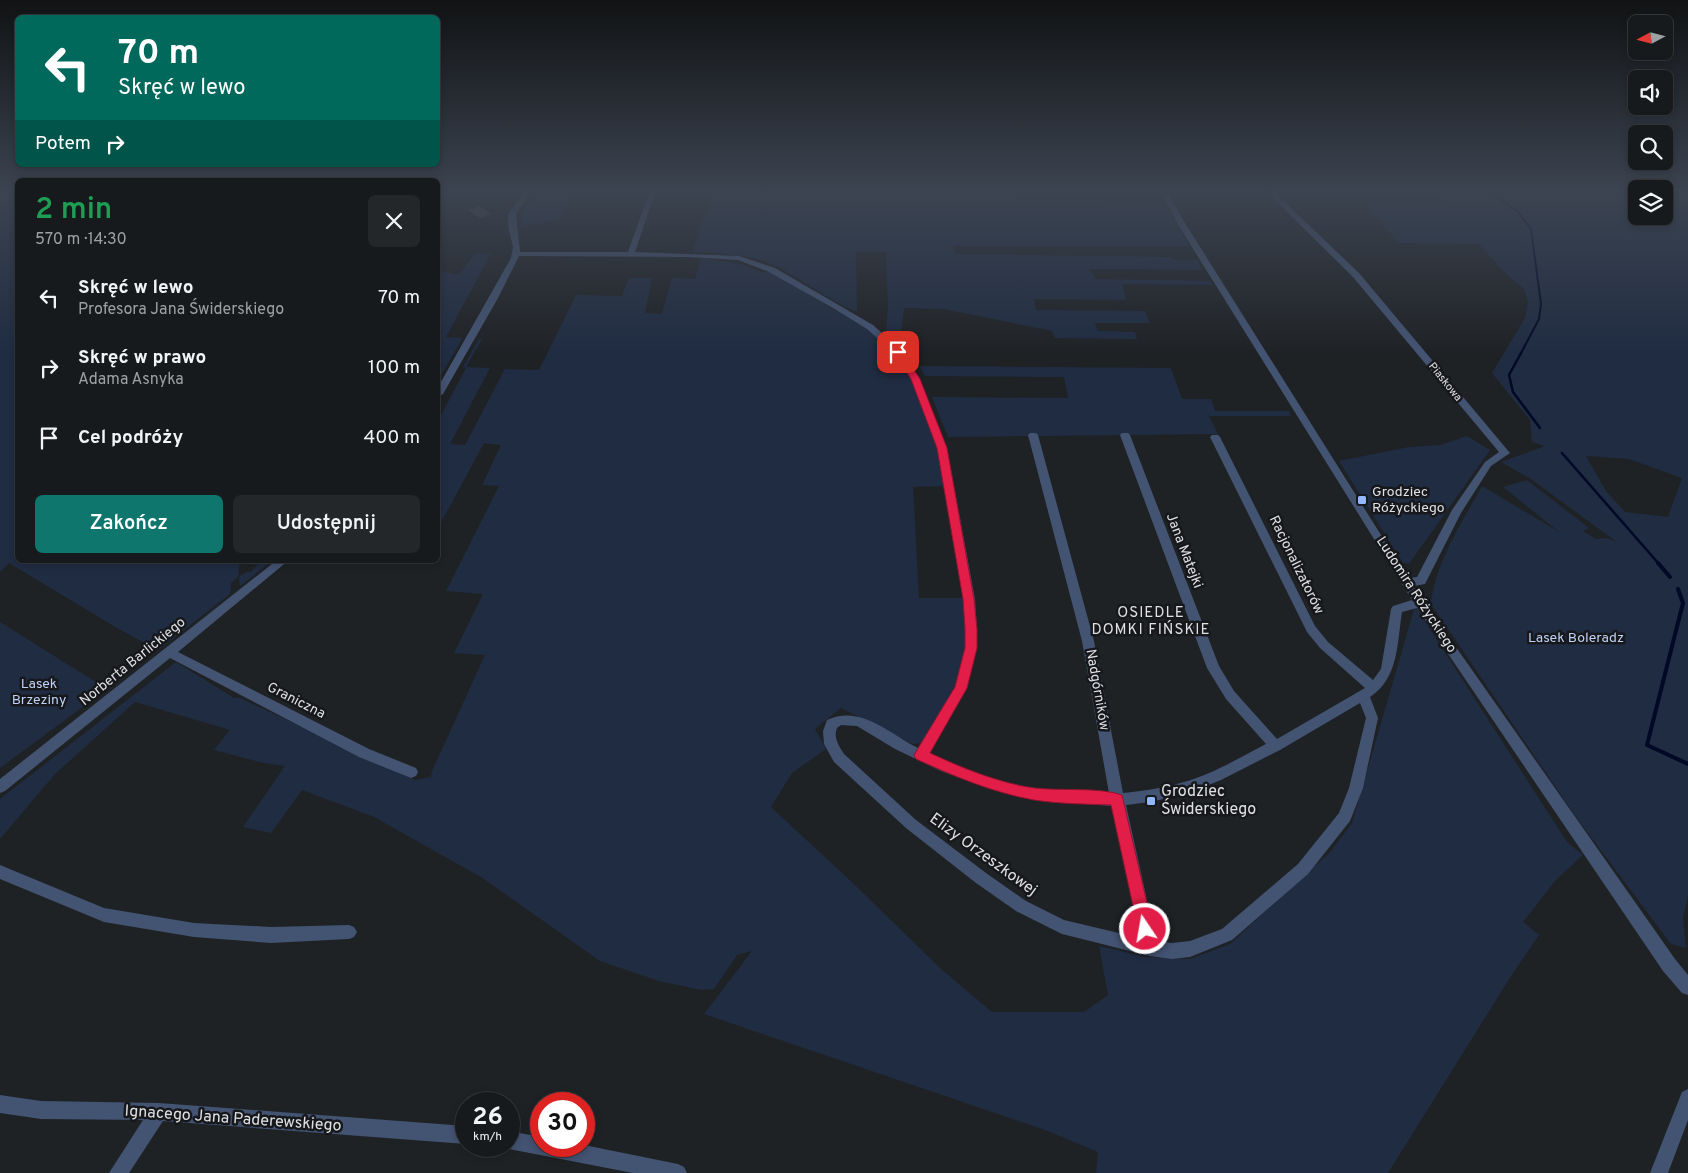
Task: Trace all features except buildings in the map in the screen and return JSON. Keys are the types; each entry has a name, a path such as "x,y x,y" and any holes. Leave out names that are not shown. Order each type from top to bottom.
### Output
{"street":[{"path":"440,391 494,298 517,254 516,245"},
{"path":"631,254 634,245"},
{"name":"Ludomira Różyckiego","path":"1195,245 1420,604 1669,965 1688,986"},
{"name":"Piaskowa","path":"1325,245 1356,275 1505,453 1488,464 1456,512 1421,581 1406,582"},
{"path":"517,254 631,254 739,258 772,270 870,327 892,346 911,372 929,410 946,460 969,599 971,648 961,688 921,755 946,767 995,784 1034,794 1117,800 1150,796 1186,788 1216,776 1275,746 1374,688 1387,670 1397,609 1408,605 1420,604"},
{"name":"Nadgórników","path":"1033,435 1088,641 1117,800 1150,948"},
{"name":"Jana Matejki","path":"1125,435 1213,668 1230,695 1275,746"},
{"name":"Racjonalizatorów","path":"1215,437 1311,629 1324,645 1374,688"},
{"name":"Norberta Barlickiego","path":"0,787 280,563"},
{"name":"Graniczna","path":"170,653 364,753 411,772"},
{"name":"Elizy Orzeszkowej","path":"921,755 859,721 840,720 832,724 829,731 831,744 839,758 911,824 1021,906 1062,927 1150,948 1172,951 1190,949 1227,934 1303,869 1345,817 1356,788 1372,718 1368,704 1362,696"},
{"path":"0,872 60,898 113,917 194,930 271,935 348,932"},
{"path":"1659,1173 1688,1098"},
{"name":"Ignacego Jana Paderewskiego","path":"0,1104 41,1110 159,1112 455,1134"},
{"path":"118,1173 159,1112"},
{"path":"595,1157 678,1173"}],"green space":[{"path":"0,245 15,245 15,563 240,563 238,577 231,583 230,594 158,650 117,628 9,563 0,572"},
{"path":"695,245 1188,245 954,246 956,254 1172,257 1174,260 1197,260 1202,270 1090,269 1095,279 1210,281 1213,285 1122,284 1126,300 1034,299 1036,310 1145,311 1150,323 1095,323 1098,331 1135,332 1137,339 1055,338 1052,331 944,309 904,308 901,348 886,330 888,308 886,252 856,252 857,312 790,273 760,260 738,255 693,252"},
{"name":"Lasek Boleradz","path":"1480,245 1688,245 1688,896 1683,918 1686,948 1671,944 1576,817 1431,604 1438,573 1450,543 1482,486 1559,532 1503,487 1527,480 1589,528 1583,531 1596,539 1607,538 1618,543 1531,479 1501,462 1545,446 1532,442 1530,420 1492,373 1525,318 1528,302 1524,289 1503,271","holes":["1586,456 1629,459 1682,478 1668,517 1625,512 1606,491"]},
{"path":"491,253 446,337 462,339 440,378 440,270 458,275 475,254"},
{"path":"701,258 741,264 763,273 769,271 866,328 885,344 901,363 909,375 930,422 940,455 946,486 913,487 919,598 965,598 966,648 958,678 946,705 922,743 912,744 841,708 815,729 826,749 792,773 771,807 941,969 992,1012 1084,1012 1108,995 1099,946 1146,957 1190,959 1230,944 1331,851 1352,823 1415,606 1567,842 1583,855 1556,880 1523,922 1539,935 1511,976 1388,1173 1096,1173 1098,1152 1045,1130 704,1014 752,951 737,955 714,989 701,990 659,981 600,961 481,877 374,817 302,790 271,833 243,827 285,766 264,763 214,750 230,730 135,702 55,774 0,839 0,799 176,662 234,698 240,698 415,780 431,777 432,771 485,655 454,653 483,594 446,591 499,486 482,485 501,445 484,443 440,524 440,417 466,368 463,367 479,339 482,339 466,367 490,368 450,444 465,445 505,369 539,370 576,295 622,296 629,278 652,278 645,313 662,314 672,278 695,279"},
{"path":"919,366 1171,368 1182,399 1211,399 1215,411 1289,411 1291,416 1209,416 1218,434 948,437 932,397 1068,398 1064,377 925,376"},
{"path":"1467,436 1490,450 1409,564 1403,563 1339,461 1409,447 1440,445"},
{"path":"258,563 269,563 240,586 239,576 251,572"},
{"name":"Lasek Brzeziny","path":"0,622 107,689 0,768"}],"waterway":[{"path":"1520,355 1539,319 1541,304 1533,245"},
{"path":"1521,353 1509,375 1513,392 1540,428"},
{"path":"1562,453 1659,564"},
{"path":"1658,563 1670,577"},
{"path":"1678,589 1683,603 1647,745 1688,764"}],"place":[{"name":"Grodziec Różyckiego","path":"1362,500"},
{"name":"Grodziec Świderskiego","path":"1151,801"}],"district":[{"name":"OSIEDLE DOMKI FIŃSKIE","path":"1151,622"}],"route":[{"path":"898,352 915,379 929,410 946,460 969,599 971,629 971,648 961,688 921,755 946,767 995,784 1034,794 1117,800 1145,929"}]}
